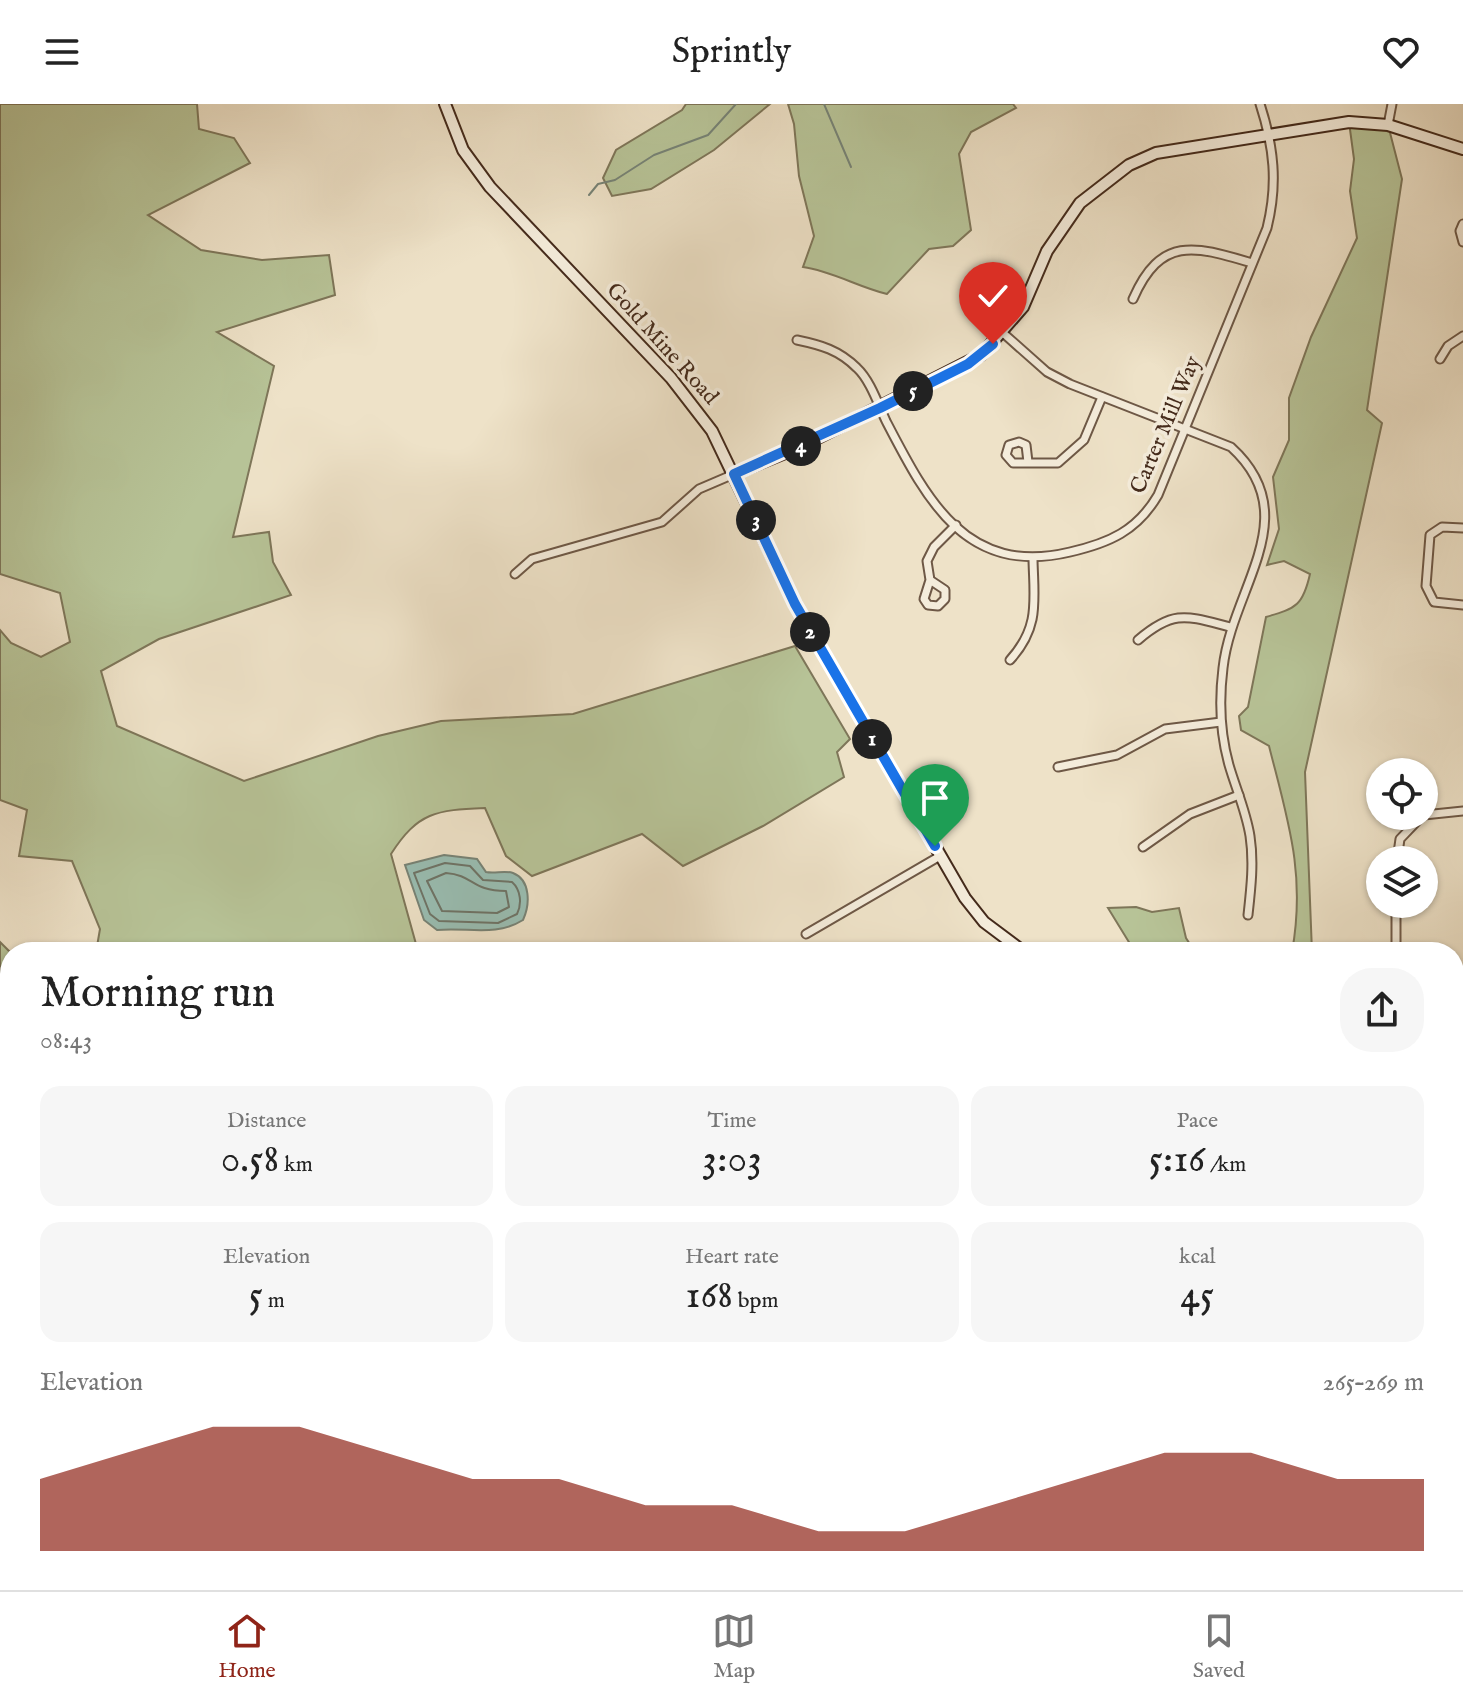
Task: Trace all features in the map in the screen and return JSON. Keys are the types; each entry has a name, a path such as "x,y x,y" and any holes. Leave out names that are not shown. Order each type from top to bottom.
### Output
{"street":[{"name":"Gold Mine Road","path":"445,104 459,140 477,171 683,391 712,431 795,604 940,856 976,915 1011,942"},
{"name":"Carter Mill Way","path":"797,340 839,352 860,370 919,484 956,525 991,551 1033,560 1103,544 1135,526 1158,495 1267,228 1275,188 1270,135 1260,104"},
{"path":"1388,125 1392,104"},
{"path":"515,574 532,559 662,522 699,489 880,408 968,364 1003,333 1023,307 1060,229 1102,183 1156,153 1349,122 1388,125 1463,149"},
{"path":"1463,224 1460,231 1463,242"},
{"path":"1133,299 1150,266 1172,251 1203,249 1252,263"},
{"path":"1003,333 1047,372 1231,447 1247,461 1262,485 1266,528 1261,551 1230,627 1223,671 1221,722 1253,858 1248,915"},
{"path":"1440,359 1448,346 1463,336"},
{"path":"1028,462 1058,463 1072,455 1084,440 1102,397"},
{"path":"930,580 927,561 934,547 956,525"},
{"path":"1463,528 1442,527 1430,535 1426,586 1434,602 1463,605"},
{"path":"1010,660 1022,646 1034,622 1033,560"},
{"path":"1138,640 1164,620 1178,616 1230,627"},
{"path":"1058,767 1117,755 1165,729 1221,722"},
{"path":"1143,847 1182,818 1239,795"},
{"path":"1438,814 1463,811"},
{"path":"806,934 940,856"},
{"path":"1396,918 1396,942"}],"green space":[{"path":"0,104 197,104 199,129 234,138 250,163 148,215 201,250 262,260 329,255 335,295 217,332 274,366 233,537 269,532 273,562 291,595 159,639 101,671 117,726 244,781 378,736 441,721 573,714 795,646 850,739 837,752 844,777 763,826 683,866 642,834 532,876 506,856 485,808 453,810 430,816 410,829 391,854 415,942 98,942 100,929 72,861 19,856 27,810 0,800 0,630 11,643 41,657 70,642 60,593 0,574"},
{"path":"686,104 770,104 714,150 651,189 612,196 603,178 616,150 682,110"},
{"path":"788,104 1013,104 1016,108 971,132 959,154 971,230 953,246 929,249 887,294 803,267 814,236 799,176 794,124"},
{"path":"1349,122 1388,125 1402,179 1367,410 1382,423 1305,772 1312,942 1293,942 1296,872 1288,824 1269,746 1241,730 1239,716 1248,707 1266,617 1297,604 1305,593 1310,574 1284,561 1267,565 1279,529 1273,477 1289,440 1289,398 1311,337 1357,238 1350,191 1354,159"},
{"path":"1136,907 1152,912 1179,908 1189,942 1129,942 1108,908"}],"water":[{"path":"444,855 477,859 486,872 510,872 519,876 527,894 523,920 503,928 437,930 424,920 405,865"}],"waterway":[{"path":"589,195 598,184 615,180 654,155 708,135 736,104"},
{"path":"824,104 851,167"}],"route":[{"path":"935,846 795,604 734,474 802,446 968,364 993,344"}]}
